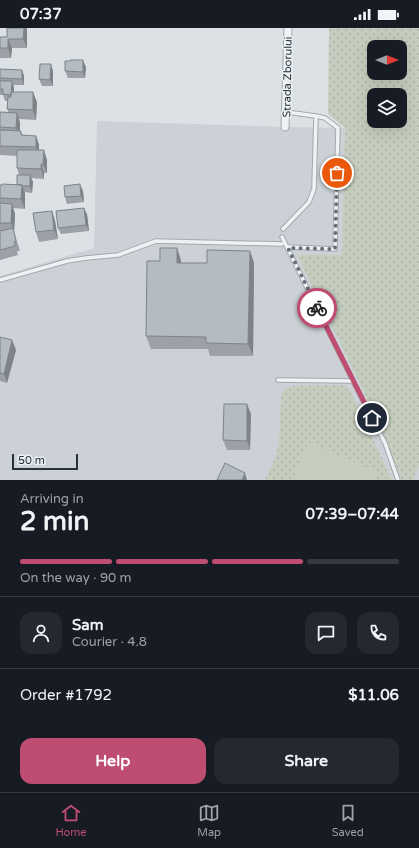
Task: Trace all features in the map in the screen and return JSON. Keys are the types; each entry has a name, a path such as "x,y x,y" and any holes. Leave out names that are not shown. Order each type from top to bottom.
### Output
{"street":[{"name":"Strada Zborului","path":"285,127 288,28"}],"lane":[{"path":"286,112 325,118 338,128 335,249 288,248"},
{"path":"283,229 309,202 314,189 316,116"},
{"path":"282,237 385,443 398,480"},
{"path":"0,280 67,261 118,255 156,241 282,244"},
{"path":"278,380 353,381"}],"shaded area":[{"path":"97,121 285,127 419,129 419,480 0,480 0,276 94,248"}],"green space":[{"path":"329,28 419,28 419,464 413,480 402,480 363,390 297,255 342,255 345,128 328,114"},
{"path":"341,385 348,387 351,392 392,480 265,480 275,459 279,444 282,392 291,386"},
{"path":"308,442 378,472 375,480 292,480"}],"building":[{"path":"7,28 24,28 23,39 8,39 8,48 0,48 0,37 7,37"},
{"path":"83,60 83,72 65,71 65,61"},
{"path":"40,64 51,64 50,80 39,79"},
{"path":"0,69 22,70 22,79 0,78"},
{"path":"0,81 12,81 11,95 3,94 3,89 0,89"},
{"path":"11,92 33,92 33,110 7,109 8,97 11,97"},
{"path":"0,112 17,113 16,128 0,127"},
{"path":"0,130 21,131 21,135 36,136 36,147 0,146"},
{"path":"17,150 44,150 41,169 17,168"},
{"path":"17,175 30,175 30,186 22,186 17,184"},
{"path":"80,184 81,196 65,197 64,186"},
{"path":"0,185 22,185 21,199 0,198"},
{"path":"0,203 12,204 11,223 0,223"},
{"path":"84,208 86,225 58,228 56,211"},
{"path":"52,211 54,230 36,232 33,213"},
{"path":"13,228 16,241 14,242 15,246 0,250 0,231"},
{"path":"160,248 177,248 177,263 207,263 207,250 250,251 248,344 206,343 206,337 146,336 147,261 160,261"},
{"path":"0,337 12,340 4,374 0,373"},
{"path":"224,404 247,404 247,441 223,440"},
{"path":"225,463 245,473 242,480 217,480"}],"way so far":[{"path":"317,308 288,248 335,249 337,173"}],"route":[{"path":"317,308 372,418"}]}
